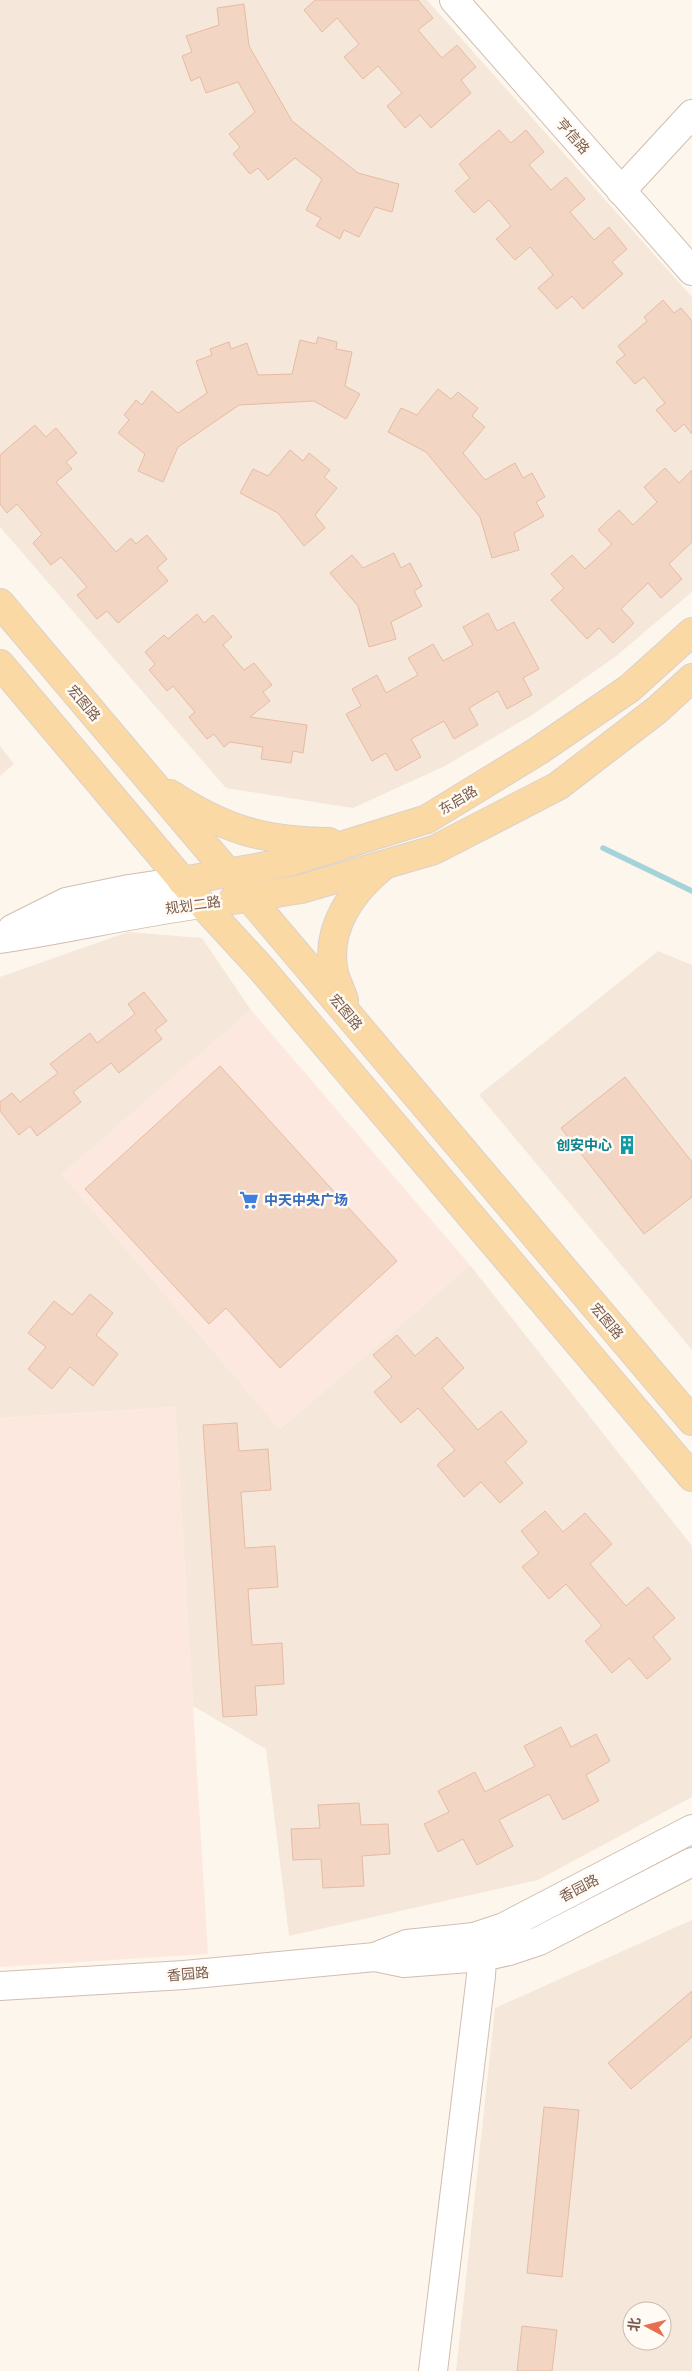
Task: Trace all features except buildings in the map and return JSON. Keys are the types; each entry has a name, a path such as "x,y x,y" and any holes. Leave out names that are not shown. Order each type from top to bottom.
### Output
{"main road":[{"name":"宏图路","path":"0,603 692,1421"},
{"name":"东启路","path":"182,881 289,862 427,819 538,751 630,688 692,632"},
{"path":"0,664 182,881 260,967 692,1477"},
{"path":"349,1015 333,967 335,935 348,902 364,882 385,864 434,850 558,786 657,710 692,678"},
{"path":"149,781 189,806 234,829 290,841 353,842"},
{"name":"规划二路","path":"202,904 301,889 385,864"}],"street":[{"name":"亨信路","path":"454,0 692,271"},
{"path":"621,191 692,114"},
{"name":"规划二路","path":"0,937 66,902 129,889 182,881"},
{"name":"规划二路","path":"0,937 66,930 144,912 202,904"},
{"name":"香园路","path":"478,1947 504,1927 692,1829"},
{"name":"香园路","path":"0,1986 184,1975 375,1956 404,1963 478,1947 539,1941 692,1862"},
{"path":"433,2371 481,1976 478,1947"}],"shaded area":[{"path":"0,0 427,0 692,297 692,592 615,657 532,715 445,766 353,808 226,788 0,527"},
{"path":"0,746 14,764 0,776"},
{"path":"128,932 202,938 251,1010 62,1174 280,1429 470,1265 692,1546 692,1797 538,1880 289,1936 266,1749 193,1706 175,1407 0,1418 0,977"},
{"path":"658,951 692,965 692,1350 479,1095"},
{"name":"中天中央广场","path":"251,1010 470,1265 280,1429 62,1174"},
{"path":"175,1407 208,1954 0,1967 0,1418"},
{"path":"692,1920 692,2371 456,2371 495,2008"}],"waterway":[{"path":"603,848 692,891"}],"place":[{"name":"创安中心","path":"627,1145"},
{"name":"中天中央广场","path":"249,1200"}]}
